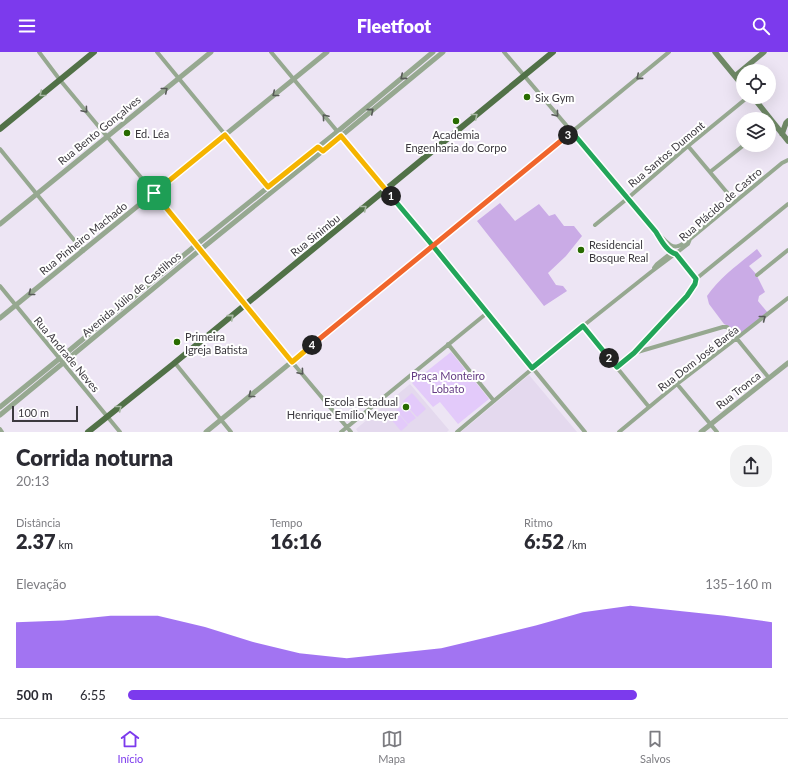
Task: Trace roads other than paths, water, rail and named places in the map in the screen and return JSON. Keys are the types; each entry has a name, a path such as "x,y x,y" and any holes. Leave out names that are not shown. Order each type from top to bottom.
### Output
{"main road":[{"path":"0,129 94,52"},
{"name":"Rua Sinimbu","path":"88,432 175,363 553,52"},
{"path":"715,52 734,76 764,52"},
{"path":"782,134 788,121"},
{"path":"776,129 788,141"}],"street":[{"path":"39,52 60,80 245,305 352,432"},
{"path":"157,52 272,192"},
{"name":"Rua Bento Gonçalves","path":"0,224 211,52"},
{"path":"271,52 433,246 585,432"},
{"name":"Rua Pinheiro Machado","path":"0,318 327,52"},
{"name":"Avenida Júlio de Castilhos","path":"114,318 126,303 433,52"},
{"name":"Avenida Júlio de Castilhos","path":"0,415 28,392 41,378 61,361 114,318 130,308 443,52"},
{"path":"504,52 628,198 673,254 696,279"},
{"path":"206,432 669,52"},
{"name":"Rua Santos Dumont","path":"595,225 739,104"},
{"path":"688,146 735,202"},
{"path":"318,147 323,151"},
{"path":"0,149 83,251"},
{"path":"710,172 736,151"},
{"name":"Rua Plácido de Castro","path":"457,432 583,326 673,254 688,244 690,239 782,163 788,156"},
{"path":"302,160 306,165"},
{"name":"Rua Plácido de Castro","path":"782,163 788,160"},
{"path":"288,171 292,176"},
{"path":"248,203 252,208"},
{"path":"617,367 634,353 687,296 695,284 696,279 788,204"},
{"path":"233,215 237,220"},
{"path":"217,228 221,233"},
{"path":"656,232 673,247 679,246 690,239"},
{"path":"757,275 788,250"},
{"path":"176,262 180,267"},
{"path":"159,276 163,280"},
{"name":"Rua Andrade Neves","path":"0,286 120,432"},
{"path":"143,290 147,294"},
{"name":"Rua Dom José Baréa","path":"619,432 677,384 788,298"},
{"path":"126,303 130,308"},
{"path":"341,432 487,313"},
{"path":"583,326 649,407"},
{"path":"634,353 727,327 769,378"},
{"path":"448,344 494,401"},
{"path":"175,363 231,432"},
{"name":"Rua Tronca","path":"701,432 788,363"},
{"name":"Avenida Júlio de Castilhos","path":"0,407 24,387 41,378"},
{"path":"677,384 718,432"},
{"path":"24,387 28,392"},
{"path":"8,400 12,405"}],"place":[{"name":"Six Gym","path":"527,97"},
{"name":"Academia Engenharia do Corpo","path":"456,121"},
{"name":"Ed. Léa","path":"127,133"},
{"name":"Residencial Bosque Real","path":"581,250"},
{"name":"Primeira Igreja Batista","path":"177,342"},
{"name":"Escola Estadual Henrique Emílio Meyer","path":"406,407"}],"park label":[{"name":"Praça Monteiro Lobato","path":"448,381"}]}
